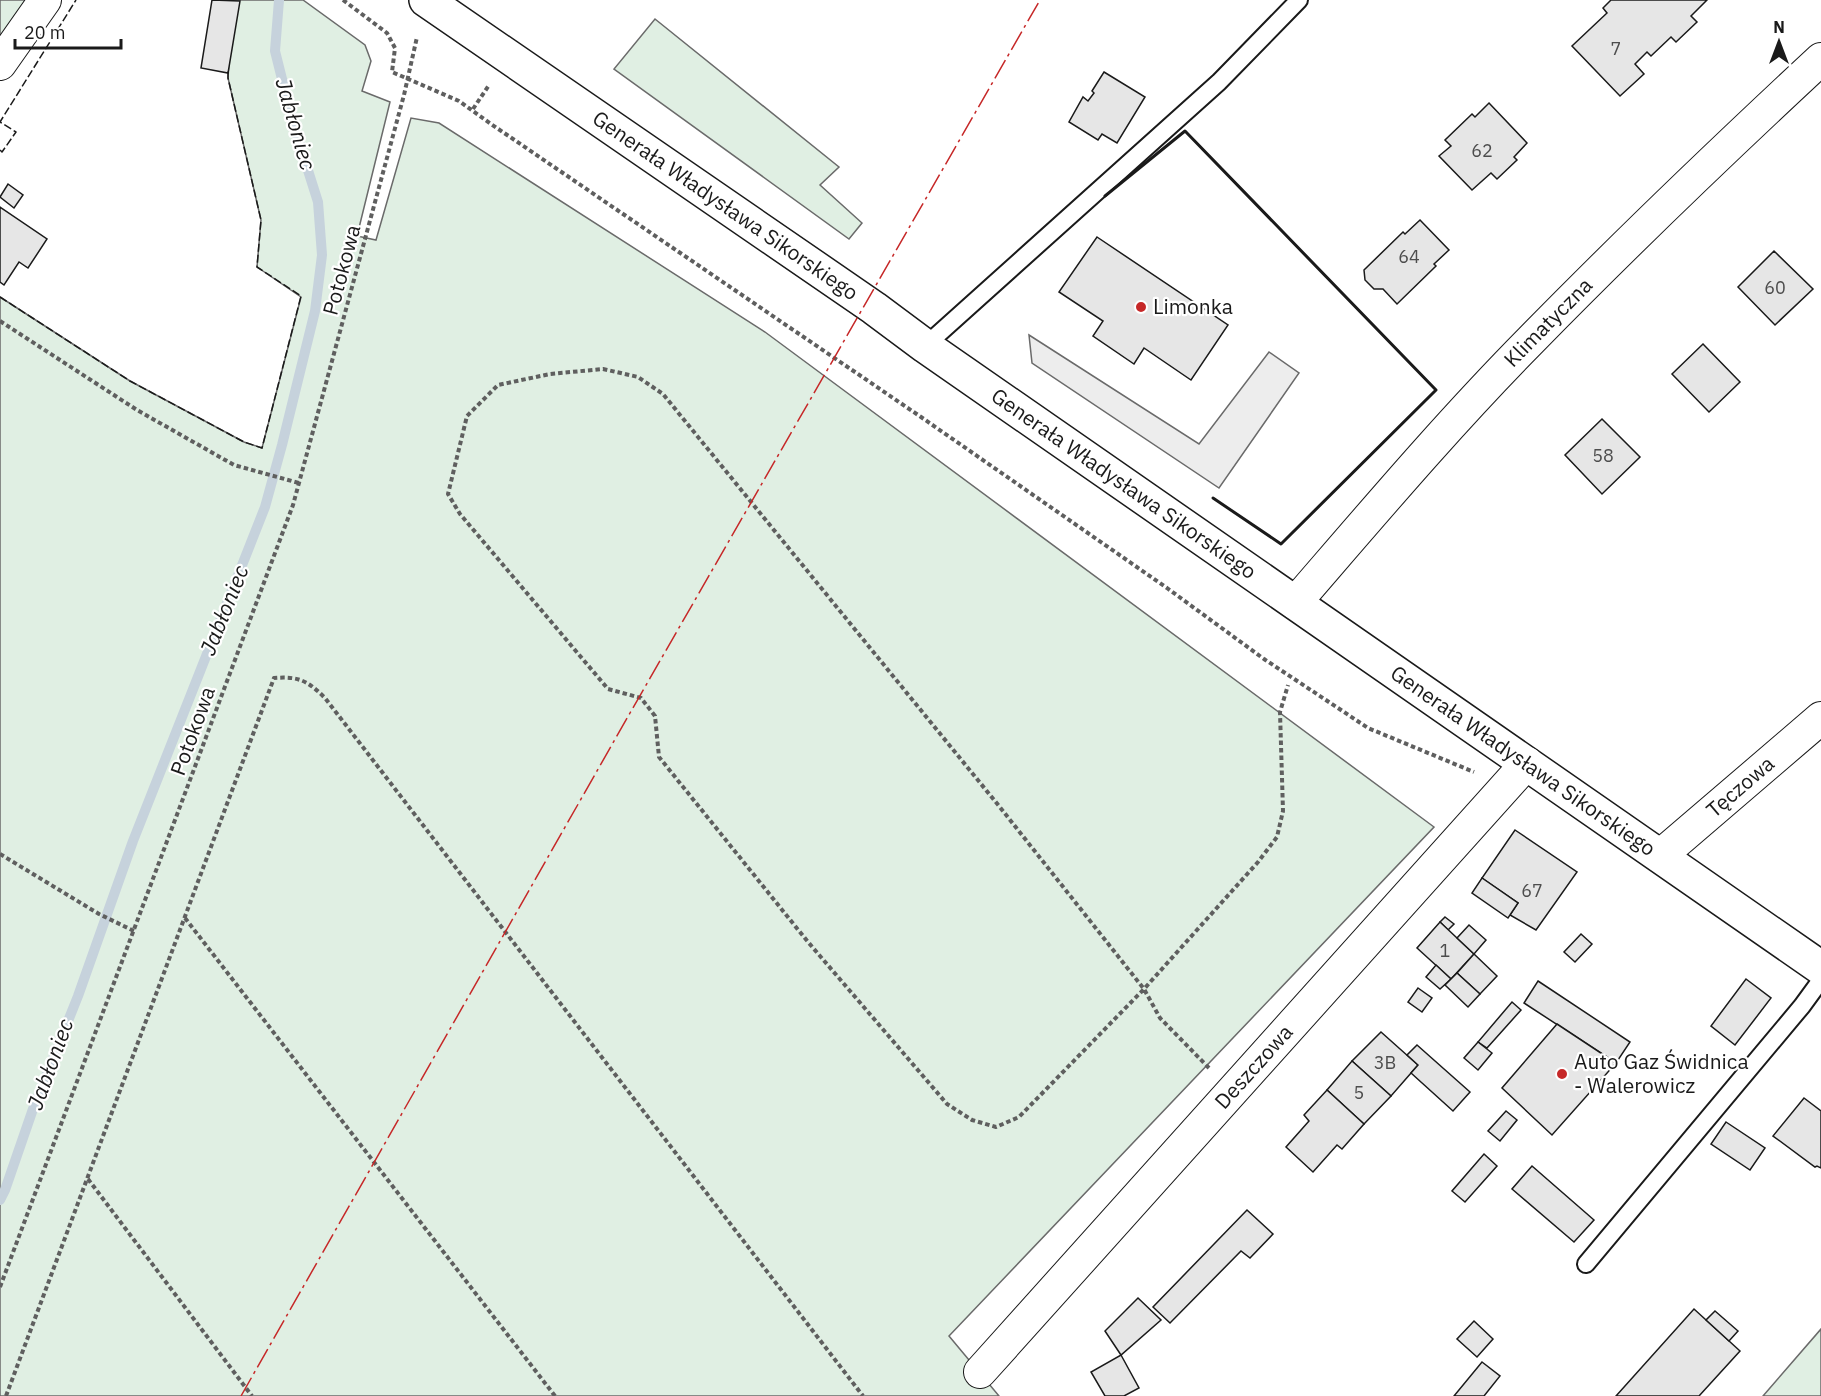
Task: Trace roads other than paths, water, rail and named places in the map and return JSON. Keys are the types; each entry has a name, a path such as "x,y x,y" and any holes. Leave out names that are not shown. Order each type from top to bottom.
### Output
{"street":[{"path":"0,64 45,0"},
{"name":"Generała Władysława Sikorskiego","path":"426,0 874,308 925,346 1527,764 1670,848 1821,968"},
{"name":"Klimatyczna","path":"1295,603 1428,449 1530,340 1708,164 1821,59"},
{"name":"Tęczowa","path":"1670,848 1821,717"},
{"name":"Deszczowa","path":"980,1372 1527,764"}],"lane":[{"path":"925,346 1219,82 1299,0"},
{"path":"1586,1264 1802,1006 1821,980"}],"waterway":[{"name":"Jabłoniec","path":"0,1200 78,996 133,841 265,507 315,311 322,255 318,202 293,123 275,51 279,0"}],"place":[{"name":"Limonka","path":"1141,307"},
{"name":"Auto Gaz Świdnica - Walerowicz","path":"1562,1074"}]}
